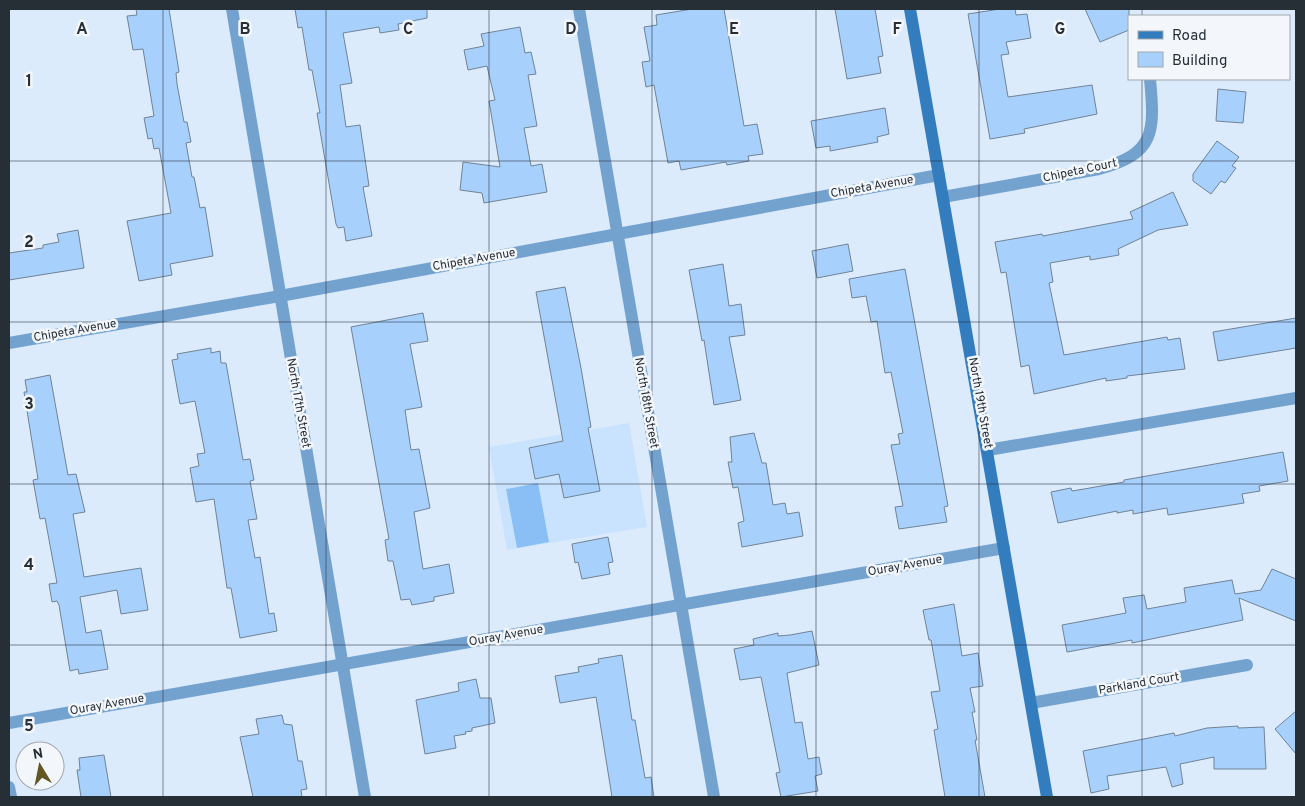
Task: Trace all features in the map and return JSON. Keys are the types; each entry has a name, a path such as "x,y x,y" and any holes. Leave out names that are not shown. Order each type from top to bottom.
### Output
{"street":[{"name":"North 17th Street","path":"232,9 365,797"},
{"name":"North 18th Street","path":"579,9 714,797"},
{"name":"North 19th Street","path":"910,9 1047,797"},
{"name":"Chipeta Court","path":"943,197 1099,169 1122,163 1139,152 1148,138 1152,102 1150,80"},
{"name":"Chipeta Avenue","path":"9,343 280,296 939,175"},
{"path":"988,450 1296,398"},
{"name":"Ouray Avenue","path":"9,723 1004,548"},
{"name":"Parkland Court","path":"1031,703 1247,665"},
{"path":"9,787 10,797"}],"shaded area":[{"path":"629,423 647,527 507,550 489,447"},
{"path":"538,483 549,542 517,548 506,489"}],"building":[{"path":"136,9 169,9 179,72 176,73 177,84 184,122 187,122 191,142 186,143 192,177 194,177 200,208 205,207 213,256 170,264 172,275 139,281 127,221 171,213 159,148 154,149 152,138 148,139 144,118 154,116 143,49 133,50 127,16 137,15"},
{"path":"295,9 427,9 427,18 398,24 399,30 380,33 379,27 343,33 352,83 340,85 346,127 360,125 369,186 363,187 372,236 346,241 344,227 338,228 336,224 317,113 320,113 312,70 309,70 302,27 298,28"},
{"path":"692,9 724,9 744,126 757,124 763,154 748,156 749,161 727,165 726,162 681,170 679,161 668,163 654,85 646,87 642,62 650,61 644,27 657,25 656,15"},
{"path":"835,9 875,9 883,56 878,57 881,73 847,79"},
{"path":"1000,9 1015,9 1016,15 1027,14 1031,38 1006,42 1009,54 1001,55 1008,97 1092,85 1097,114 1024,129 1025,133 990,139 968,14"},
{"path":"1085,9 1129,9 1128,30 1100,42"},
{"path":"520,27 525,53 531,52 536,74 528,75 537,126 524,128 531,166 542,164 547,192 484,203 482,193 460,190 463,162 500,167 489,101 495,100 487,66 468,70 464,50 484,46 481,34"},
{"path":"1218,89 1246,92 1243,123 1216,121"},
{"path":"885,108 889,134 877,137 878,142 830,151 830,146 816,148 811,121"},
{"path":"1217,141 1239,157 1232,166 1236,168 1225,183 1221,181 1211,194 1193,181 1193,174"},
{"path":"1173,192 1188,225 1158,230 1118,249 1119,255 1090,260 1090,256 1050,263 1053,282 1049,283 1064,355 1167,337 1168,340 1180,338 1185,369 1127,376 1127,378 1106,381 1106,378 1034,394 1029,365 1021,367 1006,272 1001,273 995,242 1042,234 1043,236 1133,219 1130,212"},
{"path":"78,230 84,268 9,280 9,253 43,248 43,245 59,242 57,234"},
{"path":"848,244 853,271 817,278 812,251"},
{"path":"723,264 729,306 741,304 745,335 729,337 741,400 714,405 704,340 702,341 689,270"},
{"path":"905,269 948,506 944,507 947,522 899,529 895,507 903,506 891,445 900,444 898,434 903,433 891,372 885,373 877,321 871,322 866,296 852,298 849,279"},
{"path":"565,287 581,368 591,427 588,428 600,491 564,498 559,474 535,479 529,448 563,441 536,292"},
{"path":"423,313 428,341 410,344 422,407 405,410 411,450 419,449 430,508 414,512 423,569 449,564 454,593 434,597 434,601 412,605 410,599 401,600 393,561 388,561 385,540 389,539 351,327"},
{"path":"1296,318 1296,348 1218,361 1213,332"},
{"path":"211,348 211,353 220,351 221,363 226,363 243,460 250,459 254,480 250,481 257,519 248,520 255,558 260,557 269,614 274,613 277,631 240,638 231,588 227,588 214,499 196,502 190,468 199,466 197,454 205,453 195,401 180,404 172,360 178,359 177,354"},
{"path":"50,375 68,475 76,474 85,512 73,514 84,577 141,568 148,610 121,614 117,590 80,597 86,633 101,630 108,669 79,674 78,669 70,671 59,605 57,601 52,602 49,584 57,583 45,518 40,519 33,480 38,479 24,392 27,392 25,380"},
{"path":"754,433 762,463 766,463 773,505 785,503 787,514 799,512 803,536 742,547 738,523 744,521 738,487 733,488 728,462 732,462 730,437"},
{"path":"1283,452 1288,481 1259,486 1260,491 1242,494 1244,503 1168,515 1167,508 1133,514 1133,510 1117,513 1117,511 1058,523 1051,492 1071,488 1072,491 1084,489 1124,482 1124,480"},
{"path":"608,537 613,562 608,563 610,574 582,579 578,562 575,563 572,544"},
{"path":"1272,569 1296,579 1296,621 1239,598 1243,620 1132,643 1132,640 1067,652 1062,625 1126,613 1123,598 1144,595 1147,609 1186,602 1184,588 1232,580 1235,594 1261,590"},
{"path":"954,604 962,656 978,653 983,686 970,688 975,712 972,712 977,740 975,740 985,797 945,797 934,730 938,729 931,692 940,691 931,640 929,640 923,610"},
{"path":"812,631 819,665 787,673 795,723 802,722 808,759 819,757 822,774 815,776 818,791 781,797 776,773 780,772 761,677 740,680 734,649 754,645 753,639 778,633 778,636"},
{"path":"622,655 632,720 635,720 645,778 651,777 654,797 612,797 596,697 560,703 555,676 579,672 578,667 599,663 598,659"},
{"path":"476,679 480,698 491,698 495,723 472,728 472,731 465,732 466,734 454,736 456,748 425,754 416,700 459,691 458,683"},
{"path":"1296,711 1296,754 1275,729"},
{"path":"282,715 284,724 292,725 298,761 302,761 307,789 301,790 302,797 253,797 240,737 259,734 256,719"},
{"path":"1238,726 1238,728 1264,727 1266,769 1214,769 1214,757 1180,764 1183,784 1172,787 1166,767 1107,776 1109,789 1091,793 1083,751 1174,733 1175,736 1207,728"},
{"path":"104,755 111,797 81,797 77,770 80,770 79,758"}]}
